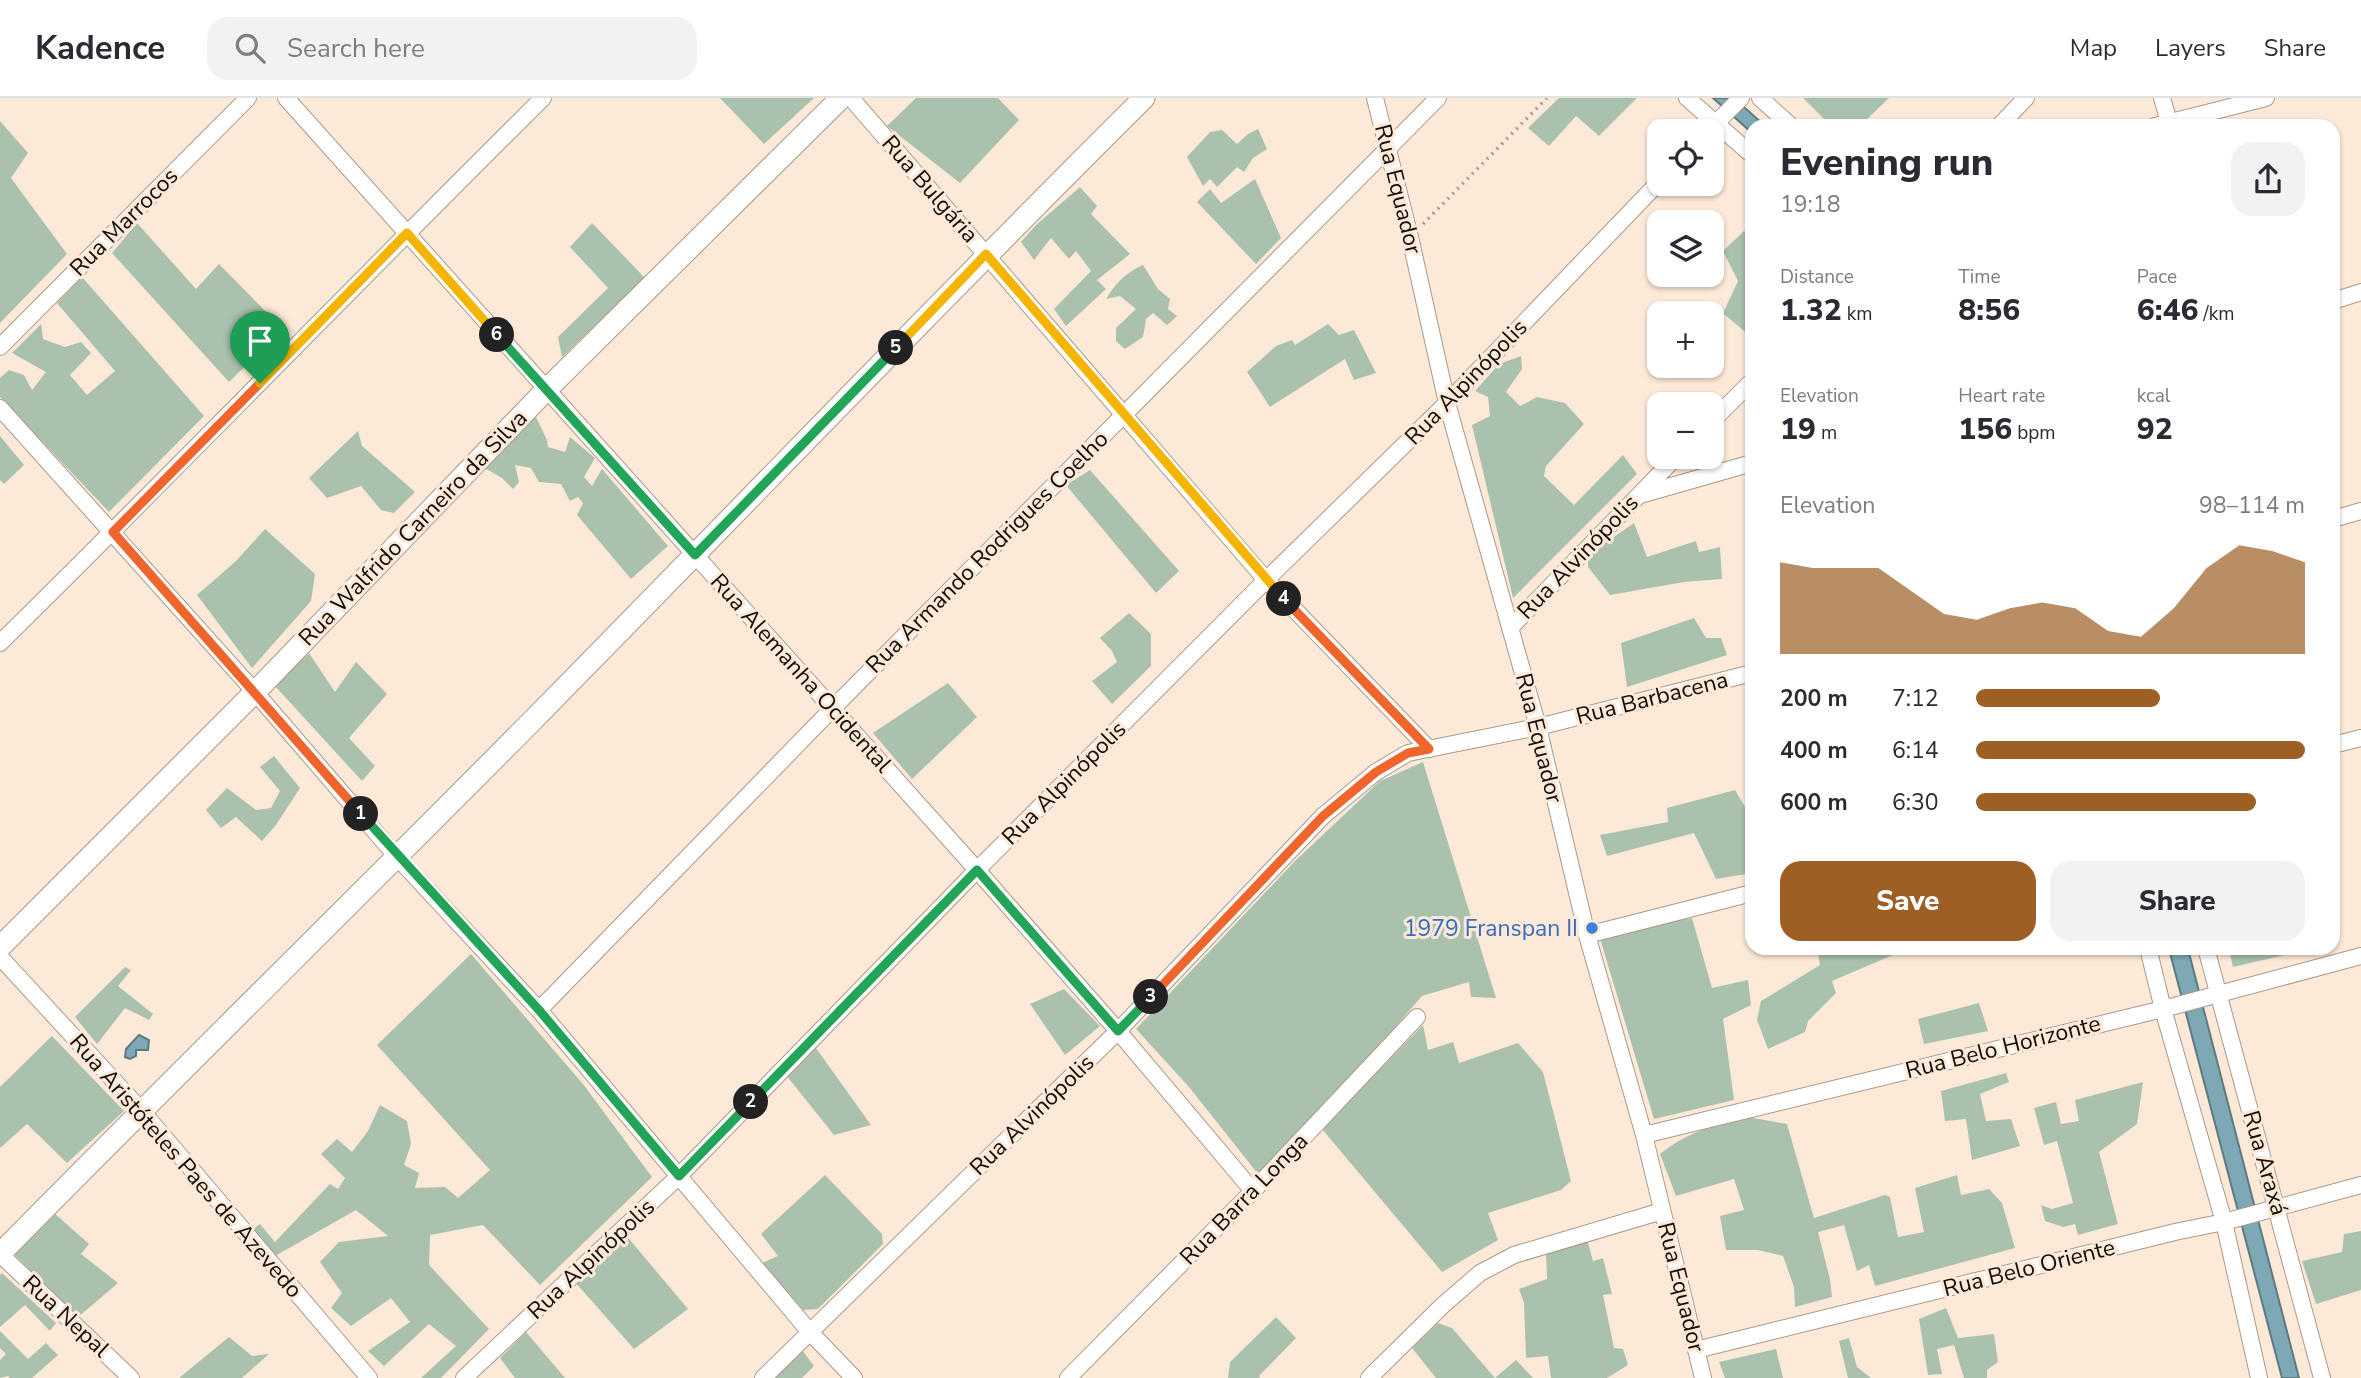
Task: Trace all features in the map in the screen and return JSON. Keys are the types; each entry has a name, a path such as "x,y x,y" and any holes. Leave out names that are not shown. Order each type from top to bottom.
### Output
{"main road":[{"name":"Rua Walfrido Carneiro da Silva","path":"0,947 255,692 546,390 841,98"},
{"path":"0,1254 141,1110 397,857 695,555 986,254 1144,98"}],"street":[{"name":"Rua Marrocos","path":"0,346 248,98"},
{"name":"Rua Alemanha Ocidental","path":"286,98 977,870 1253,1191"},
{"path":"0,643 543,98"},
{"name":"Rua Bulgária","path":"851,98 1266,580 1429,749"},
{"name":"Rua Equador","path":"1375,98 1410,237 1447,403 1538,727 1587,935 1644,1135 1703,1378"},
{"name":"Rua Armando Rodrigues Coelho","path":"539,1010 832,709 1438,98"},
{"path":"1687,98 1711,119"},
{"path":"1720,119 1741,98"},
{"path":"1760,98 1783,119"},
{"path":"2006,119 2026,98"},
{"path":"2162,98 2162,119"},
{"path":"2182,119 2266,98"},
{"path":"1724,130 1745,149"},
{"name":"Rua Alpinópolis","path":"464,1378 679,1176 977,870 1447,403 1647,195"},
{"path":"2340,298 2361,292"},
{"path":"1724,409 1745,389"},
{"path":"0,408 255,692 397,857 539,1010 809,1331 854,1378"},
{"path":"1637,495 1745,465"},
{"name":"Rua Alvinópolis","path":"1510,628 1664,469"},
{"path":"2340,517 2361,511"},
{"name":"Rua Barbacena","path":"1429,749 1538,727 1745,675"},
{"path":"2340,743 2361,738"},
{"name":"Rua Alvinópolis","path":"763,1378 1118,1031 1323,816 1376,772 1408,753 1429,749"},
{"path":"1587,935 1745,894"},
{"path":"2151,955 2169,1006 2230,1220 2259,1378"},
{"name":"Rua Araxá","path":"2207,955 2212,995 2322,1378"},
{"name":"Rua Belo Horizonte","path":"1644,1135 2361,956"},
{"name":"Rua Aristóteles Paes de Azevedo","path":"0,957 141,1110 369,1378"},
{"name":"Rua Barra Longa","path":"1068,1378 1253,1191 1417,1017"},
{"name":"Rua Belo Oriente","path":"1696,1350 2230,1220 2361,1185"},
{"path":"1369,1378 1443,1305 1480,1273 1514,1255 1662,1211"},
{"name":"Rua Nepal","path":"0,1254 131,1378"}],"path":[{"path":"1410,237 1547,98"}],"green space":[{"path":"720,98 814,98 764,144"},
{"path":"916,98 998,98 1019,120 960,183 887,126"},
{"path":"1559,98 1637,98 1599,136 1576,116 1549,146 1528,128"},
{"path":"1803,98 1889,98 1867,119 1824,119"},
{"path":"0,121 28,153 11,178 67,254 0,323"},
{"path":"1258,129 1267,149 1253,158 1244,172 1237,167 1217,187 1210,179 1203,186 1187,157 1210,132 1222,130 1237,144"},
{"path":"1255,179 1281,238 1256,264 1197,202 1210,189 1221,203"},
{"path":"1080,187 1097,206 1091,214 1130,254 1097,280 1106,289 1066,326 1054,309 1091,271 1076,251 1069,259 1051,238 1034,260 1021,242 1036,225"},
{"path":"137,223 196,289 219,264 283,329 229,382 112,253"},
{"path":"592,223 645,278 562,357 558,337 608,288 570,247"},
{"path":"1744,231 1745,332 1724,314 1738,281 1724,250"},
{"path":"1143,265 1158,289 1170,299 1168,309 1177,316 1167,325 1153,313 1146,319 1143,337 1125,349 1116,341 1116,328 1136,309 1120,296 1106,299 1121,279"},
{"path":"82,277 204,416 109,512 0,397 0,378 9,370 24,375 32,390 46,372 12,353 41,324 43,339 65,347 81,342 91,353 70,375 87,395 115,371 57,303"},
{"path":"1328,324 1339,335 1354,330 1376,373 1354,380 1345,359 1270,407 1247,372 1276,346 1292,340 1295,345"},
{"path":"1521,356 1522,369 1506,392 1520,406 1537,397 1565,403 1584,424 1546,466 1544,476 1574,505 1623,455 1637,474 1513,598 1472,425 1490,416 1488,397 1475,391 1499,364"},
{"path":"534,413 548,447 565,452 570,437 595,458 584,477 592,486 602,469 668,546 631,579 577,515 583,503 578,497 570,501 561,484 539,482 531,468 515,465 519,482 513,489 502,478 481,466"},
{"path":"358,431 362,446 415,492 394,513 381,510 361,486 327,498 309,478"},
{"path":"0,436 24,465 4,484 0,480"},
{"path":"1090,470 1179,571 1156,593 1066,485"},
{"path":"1634,523 1647,557 1696,541 1699,552 1720,547 1722,579 1684,582 1610,595 1588,567 1588,555"},
{"path":"265,529 315,574 311,601 252,668 197,595 236,561"},
{"path":"1129,613 1151,634 1151,666 1112,704 1092,681 1117,662 1112,651 1100,638"},
{"path":"1694,618 1706,638 1721,638 1727,655 1627,687 1621,643"},
{"path":"309,653 335,692 356,662 387,694 349,738 375,766 362,781 275,686"},
{"path":"948,683 977,717 912,779 873,733"},
{"path":"274,756 300,788 276,825 262,841 236,817 221,828 206,810 227,788 256,810 271,808 280,791 260,767"},
{"path":"1423,762 1496,998 1471,997 1469,982 1422,996 1258,1174 1189,1087 1136,1029 1295,861 1380,781"},
{"path":"1735,790 1745,807 1745,874 1716,879 1694,833 1607,856 1600,835 1668,822 1667,808"},
{"path":"1692,918 1712,988 1748,980 1751,1005 1723,1019 1734,1100 1654,1119 1599,935"},
{"path":"471,954 583,1084 652,1177 540,1285 483,1225 430,1235 429,1265 489,1329 441,1378 421,1378 456,1346 429,1324 384,1366 368,1351 410,1322 391,1298 351,1326 331,1308 342,1293 320,1262 339,1242 388,1236 356,1210 275,1256 253,1229 260,1224 275,1242 330,1184 338,1189 345,1178 321,1154 337,1139 352,1152 368,1131 380,1105 407,1121 411,1144 404,1165 419,1173 415,1188 445,1187 458,1198 490,1170 377,1045"},
{"path":"1818,955 1893,955 1832,981 1836,993 1808,1021 1805,1032 1768,1049 1757,1020 1761,1001 1820,965"},
{"path":"2230,955 2284,955 2233,967"},
{"path":"125,967 131,970 118,986 153,1014 149,1020 125,1008 97,1044 75,1017"},
{"path":"1064,989 1100,1026 1065,1055 1030,1004"},
{"path":"1979,1003 1988,1031 1924,1044 1918,1019"},
{"path":"1423,1025 1428,1050 1453,1042 1459,1063 1518,1043 1543,1072 1571,1181 1561,1190 1488,1213 1498,1240 1442,1272 1322,1129"},
{"path":"52,1036 124,1111 67,1163 27,1124 0,1148 0,1087"},
{"path":"816,1048 871,1125 834,1135 785,1074"},
{"path":"2006,1073 2009,1082 1980,1094 1986,1121 2011,1119 2020,1146 1972,1160 1966,1119 1945,1121 1941,1091"},
{"path":"2143,1082 2137,1124 2099,1152 2118,1224 2078,1235 2075,1224 2063,1227 2045,1221 2041,1205 2052,1209 2073,1203 2057,1141 2044,1145 2034,1108 2056,1102 2061,1124 2079,1121 2075,1100"},
{"path":"1748,1117 1787,1124 1814,1218 1885,1195 1890,1197 1898,1237 1924,1232 1915,1188 1957,1175 1961,1195 1989,1189 2002,1203 2015,1248 1875,1286 1869,1265 1857,1271 1844,1225 1818,1232 1832,1297 1795,1307 1794,1287 1783,1256 1758,1250 1726,1250 1720,1216 1744,1210 1734,1179 1676,1196 1660,1154 1691,1135"},
{"path":"825,1175 882,1234 883,1244 818,1309 803,1310 760,1264 778,1256 761,1234"},
{"path":"53,1212 89,1244 81,1254 118,1283 77,1318 13,1253"},
{"path":"2361,1231 2361,1290 2316,1304 2302,1261 2342,1252 2344,1234"},
{"path":"625,1234 688,1309 634,1349 575,1282"},
{"path":"1587,1239 1593,1261 1603,1258 1612,1294 1603,1295 1614,1348 1623,1349 1628,1365 1607,1378 1551,1378 1548,1356 1526,1358 1524,1303 1519,1289 1547,1279 1546,1253"},
{"path":"2,1273 56,1323 50,1331 25,1305 0,1327"},
{"path":"1946,1308 1958,1338 1994,1334 1998,1362 1987,1370 1987,1378 1964,1378 1954,1345 1937,1349 1942,1374 1928,1375 1919,1319"},
{"path":"1276,1317 1296,1338 1260,1378 1228,1378 1230,1362"},
{"path":"1438,1323 1452,1328 1495,1378 1436,1378 1412,1348"},
{"path":"0,1331 28,1359 46,1343 58,1355 32,1378 0,1378 0,1360 6,1354 0,1348"},
{"path":"526,1332 565,1378 515,1378 500,1358"},
{"path":"229,1337 252,1356 269,1354 242,1378 179,1378"},
{"path":"1849,1338 1857,1367 1871,1378 1848,1378 1839,1341"},
{"path":"800,1347 814,1366 802,1378 770,1378"},
{"path":"1776,1349 1783,1378 1725,1378 1719,1362"},
{"path":"1516,1360 1533,1378 1495,1378"}],"water":[{"path":"1713,98 1734,98 1757,119 1745,119 1745,127"},
{"path":"2171,955 2190,955 2299,1378 2282,1378"},
{"path":"139,1035 149,1040 148,1050 136,1050 136,1056 130,1059 125,1057 126,1049"}],"place":[{"name":"1979 Franspan II","path":"1592,928"}],"route":[{"path":"407,233 695,555 986,254 1266,580 1429,749 1408,753 1376,772 1323,816 1118,1031 977,870 679,1176 539,1010 397,857 113,532 260,383 407,233"}]}
